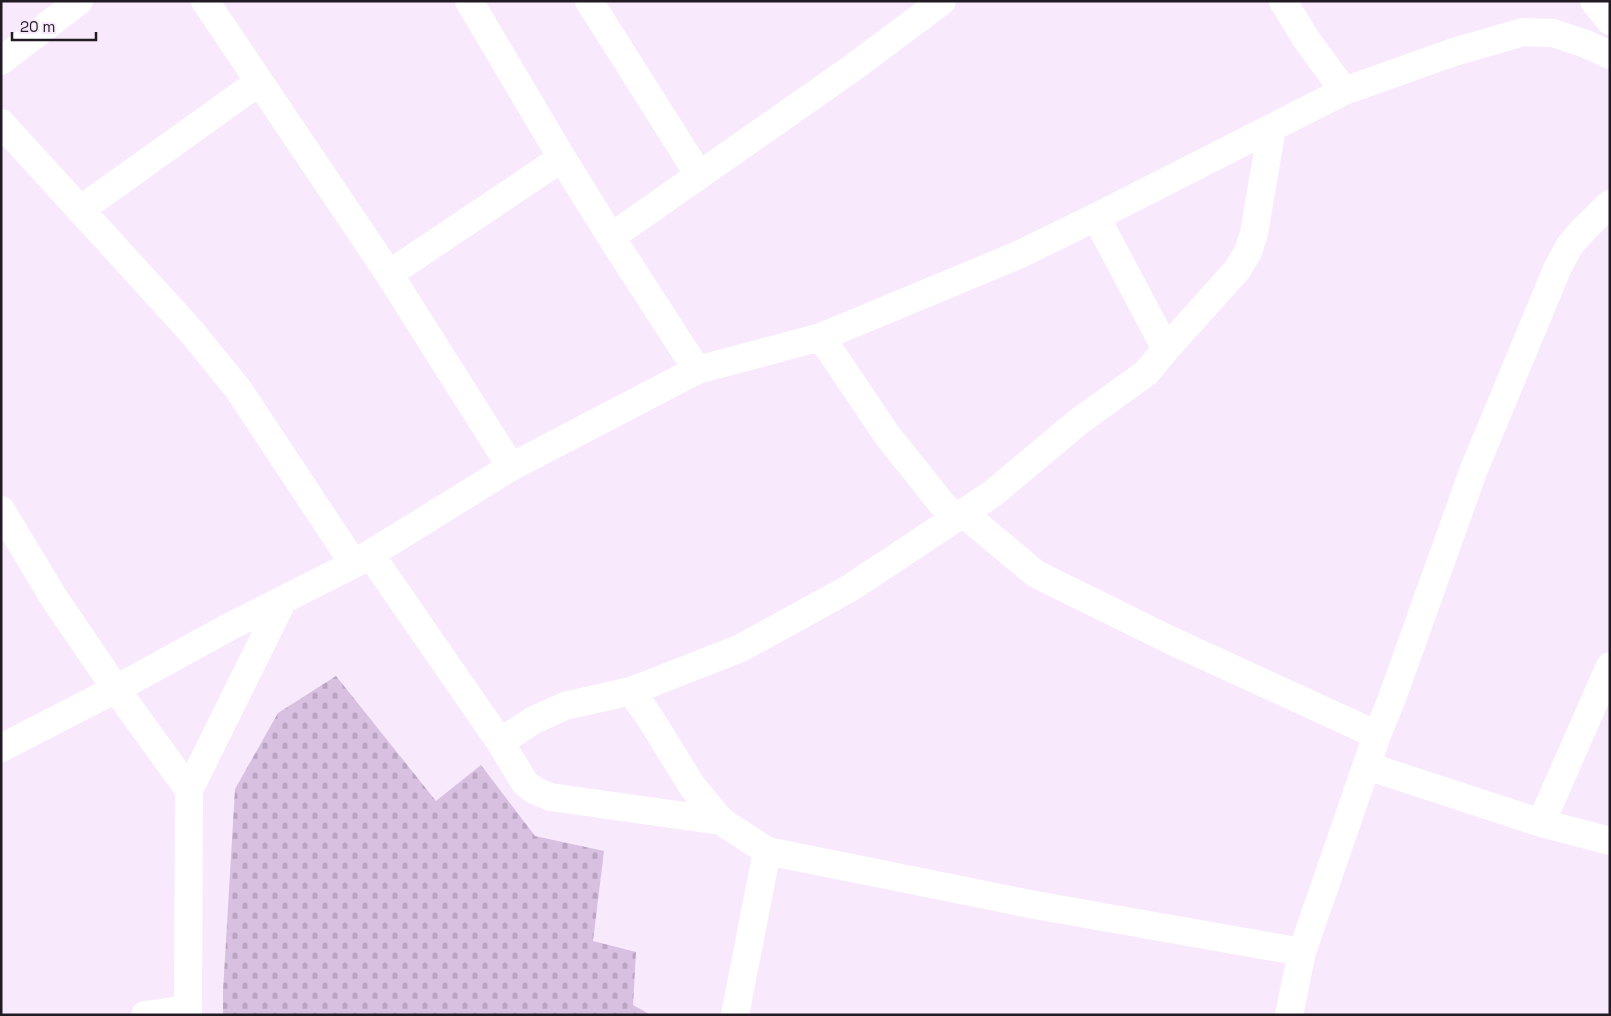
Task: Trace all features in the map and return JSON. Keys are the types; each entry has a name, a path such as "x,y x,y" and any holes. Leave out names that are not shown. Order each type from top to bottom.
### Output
{"street":[{"path":"4,53 79,1"},
{"path":"205,1 389,274 511,467"},
{"path":"469,1 610,237 697,370"},
{"path":"589,1 699,175"},
{"path":"610,237 851,69 942,1"},
{"path":"1283,1 1306,38 1344,91"},
{"path":"1594,1 1610,21"},
{"path":"1,748 362,559 511,467 697,370 821,338 1016,256 1344,91 1454,52 1523,32 1553,33 1586,44 1610,55"},
{"path":"80,210 259,82"},
{"path":"1,123 190,330 238,389 362,559 500,742 525,783 534,790 550,797 721,821"},
{"path":"500,742 534,720 564,706 631,691 740,648 850,588 992,494 1078,422 1134,382 1146,372 1237,270 1248,252 1254,233 1272,128"},
{"path":"389,274 562,158"},
{"path":"1289,1015 1302,952 1377,735 1391,701 1474,469 1558,267 1570,245 1610,204"},
{"path":"1096,217 1166,350"},
{"path":"821,338 887,436 958,516 1036,574 1170,640 1377,735"},
{"path":"1,510 54,598 116,689 189,790"},
{"path":"145,1015 188,1012 189,790 282,600"},
{"path":"1541,823 1610,666"},
{"path":"631,691 692,786 721,821 766,851 1035,905 1302,952"},
{"path":"1366,766 1541,823 1610,841"},
{"path":"735,1015 766,851"}],"green space":[{"path":"336,676 436,801 481,765 535,836 604,851 593,941 636,952 633,1005 651,1015 223,1015 235,789 278,713"}]}
